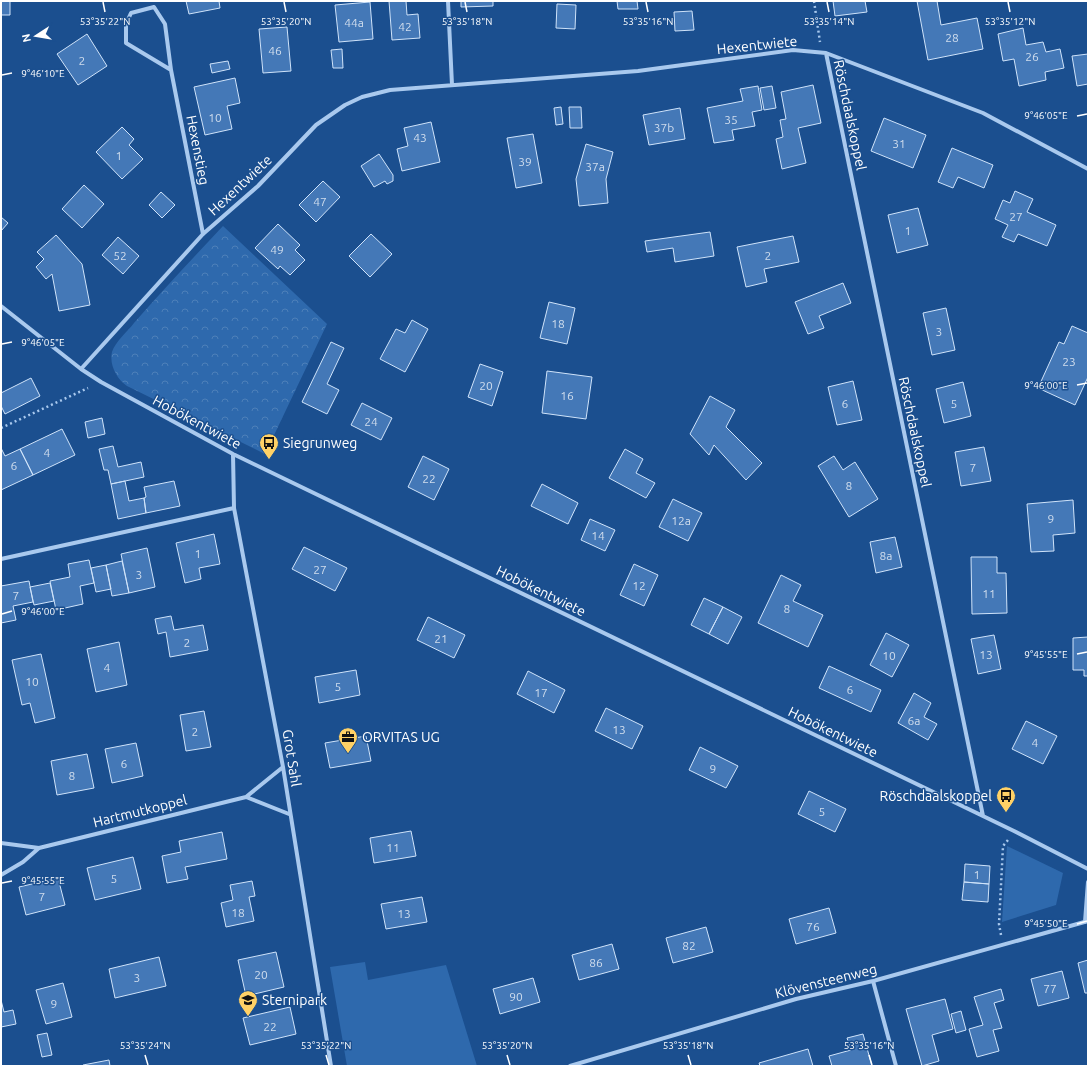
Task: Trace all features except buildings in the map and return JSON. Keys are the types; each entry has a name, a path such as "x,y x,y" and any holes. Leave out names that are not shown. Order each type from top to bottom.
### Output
{"street":[{"path":"448,1 452,85"},
{"name":"Hexenstieg","path":"171,70 126,43 126,24 131,13 154,7 165,24 171,70 204,234"},
{"name":"Hexentwiete","path":"81,369 204,234 258,186 316,125 345,105 362,97 390,90 638,71 793,50 824,52 983,112 1088,169"},
{"name":"Röschdaalskoppel","path":"824,52 983,816"},
{"name":"Hobökentwiete","path":"1,306 81,369 101,382 233,454 1014,831 1088,869"},
{"name":"Grot Sahl","path":"233,454 234,508 283,767 289,814 331,1066"},
{"path":"1,559 234,508"},
{"name":"Hartmutkoppel","path":"1,843 40,848 246,797 283,767"},
{"path":"246,797 289,814"},
{"name":"Hartmutkoppel","path":"1,875 23,862 40,848"},
{"path":"1087,921 1088,882"},
{"name":"Klövensteenweg","path":"570,1066 796,1000 872,981 1087,921"},
{"path":"872,981 896,1066"}],"path":[{"path":"814,1 824,52"},
{"path":"1,428 101,382"},
{"path":"1003,945 999,924 1003,846 1014,831"}],"green space":[{"path":"223,226 327,324 265,454 127,386 117,376 111,357 114,348 119,341 167,286"},
{"path":"1007,846 1063,873 1056,905 1002,922"},
{"path":"365,962 368,980 446,965 477,1066 347,1066 330,967"}],"place":[{"name":"Siegrunweg","path":"269,460"},
{"name":"ORVITAS UG","path":"348,754"},
{"name":"Röschdaalskoppel","path":"1006,813"},
{"name":"Sternipark","path":"248,1017"}]}
